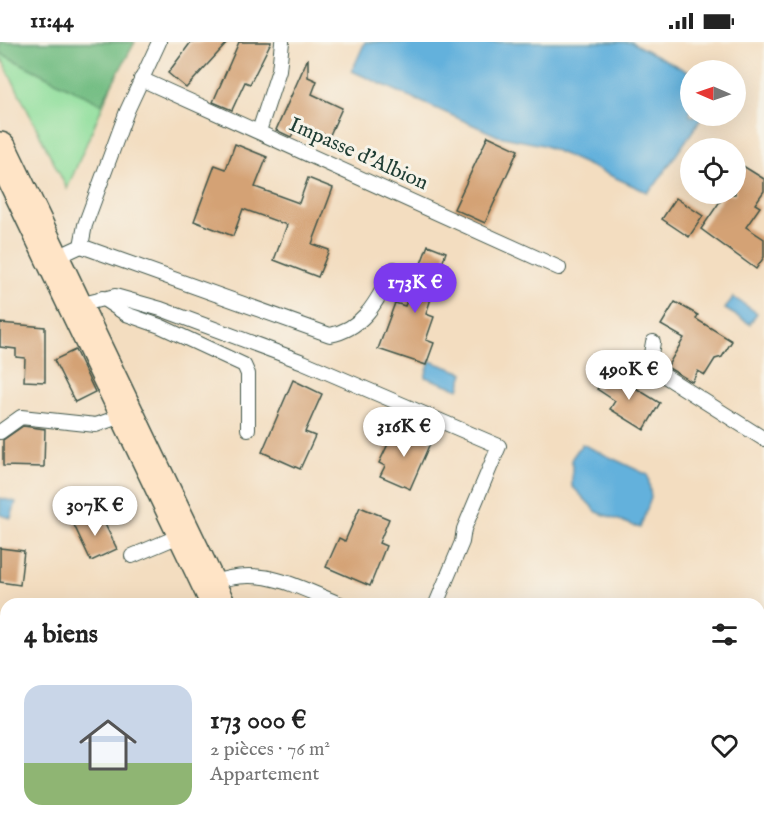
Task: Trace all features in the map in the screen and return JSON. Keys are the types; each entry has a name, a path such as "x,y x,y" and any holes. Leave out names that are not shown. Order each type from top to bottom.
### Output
{"main road":[{"path":"0,148 67,253 89,302 127,414 213,594"}],"lane":[{"path":"159,42 127,111 85,225 67,253 330,334 345,332 357,325 372,308 394,269"},
{"path":"259,131 279,70 282,42"},
{"name":"Impasse d'Albion","path":"141,79 559,268"},
{"path":"89,302 125,297 162,309 303,362 500,447 464,529 462,542 438,598"},
{"path":"89,302 160,326 244,364 248,374 248,429"},
{"path":"653,342 649,366 764,439"},
{"path":"0,432 21,417 96,425 127,414"},
{"path":"132,556 184,534"},
{"path":"213,594 230,576 256,575 323,598"}],"green space":[{"path":"0,42 130,42 67,189 0,55"},
{"path":"0,42 135,42 101,104 0,53"}],"water":[{"path":"365,42 631,42 680,68 680,126 696,126 688,138 680,138 680,149 656,184 647,192 543,145 498,136 352,71"},
{"path":"733,297 757,313 750,324 725,309"},
{"path":"430,361 464,373 459,389 425,377"},
{"path":"582,444 648,475 651,498 640,528 597,512 572,486 572,458"},
{"path":"0,498 16,502 11,518 0,515"}],"building":[{"path":"191,42 228,42 186,88 168,73"},
{"path":"239,42 271,42 250,84 245,82 232,110 213,102"},
{"path":"308,58 308,77 317,81 312,94 342,108 329,137 298,123 291,137 276,130"},
{"path":"488,136 518,150 485,223 454,209"},
{"path":"235,144 267,157 255,187 299,203 308,178 333,188 312,244 329,250 318,277 274,260 287,225 243,209 233,236 194,221 215,165 226,169"},
{"path":"746,168 764,179 764,191 755,204 760,207 746,227 764,239 764,257 756,269 701,229 718,204 746,204"},
{"path":"676,198 680,201 680,204 685,204 703,216 689,237 662,219"},
{"path":"428,245 446,252 426,314 434,317 426,340 434,343 426,365 378,349 395,303 405,306"},
{"path":"675,302 698,315 696,319 732,341 722,357 715,359 705,375 698,371 692,382 667,367 684,338 661,325"},
{"path":"0,323 45,327 45,382 24,381 25,358 16,357 16,349 0,347"},
{"path":"75,350 95,392 75,402 54,360"},
{"path":"608,371 660,403 644,430 610,409 615,401 597,389"},
{"path":"293,380 322,394 305,432 315,436 300,469 262,452"},
{"path":"23,426 45,429 44,467 3,466 3,440"},
{"path":"401,428 431,441 410,489 380,476 385,466 379,463 390,440 395,442"},
{"path":"360,507 389,519 379,543 386,546 370,586 326,567 339,538 345,541"},
{"path":"99,512 117,549 91,561 74,525"},
{"path":"0,548 24,551 20,585 0,582"}]}
